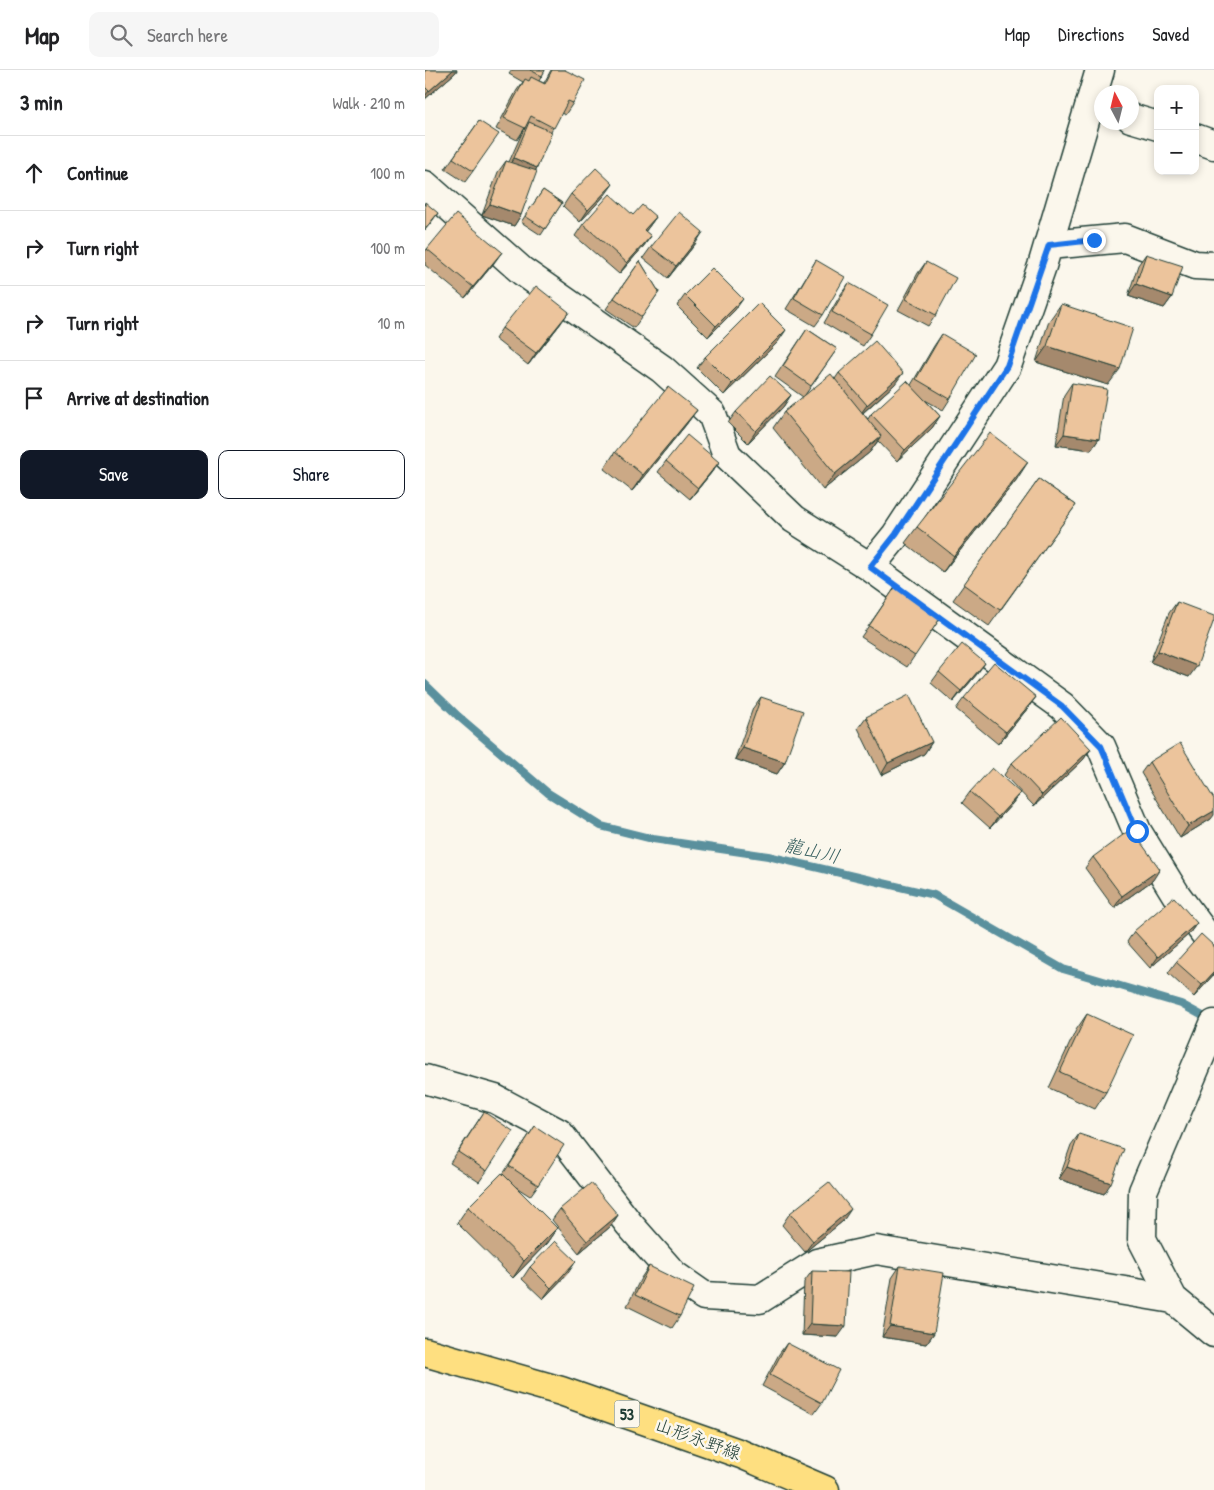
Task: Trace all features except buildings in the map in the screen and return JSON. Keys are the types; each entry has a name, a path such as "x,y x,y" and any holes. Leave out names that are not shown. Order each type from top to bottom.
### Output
{"main road":[{"name":"山形永野線","path":"425,1352 561,1391 741,1454 825,1490"}],"lane":[{"path":"1097,85 1099,70"},
{"path":"870,567 896,534 1007,366 1094,110"},
{"path":"1139,120 1154,125"},
{"path":"1199,139 1214,144"},
{"path":"425,185 523,271 662,369 712,414 727,455 794,519 870,567 1062,706 1101,746 1137,831 1177,896 1214,946"},
{"path":"1049,245 1125,238 1195,265 1214,266"},
{"path":"1211,1031 1143,1191 1141,1240 1173,1298 1214,1333"},
{"path":"425,1079 495,1100 559,1133 629,1224 675,1275 705,1296 760,1299 817,1263 876,1250 1173,1298"}],"waterway":[{"name":"龍山川","path":"425,684 458,716 548,793 601,826 653,839 768,856 934,895 1063,969 1181,1004 1212,1021"}],"route":[{"path":"1094,240 1049,245 1007,366 896,534 870,567 1062,706 1101,746 1137,831"}]}
